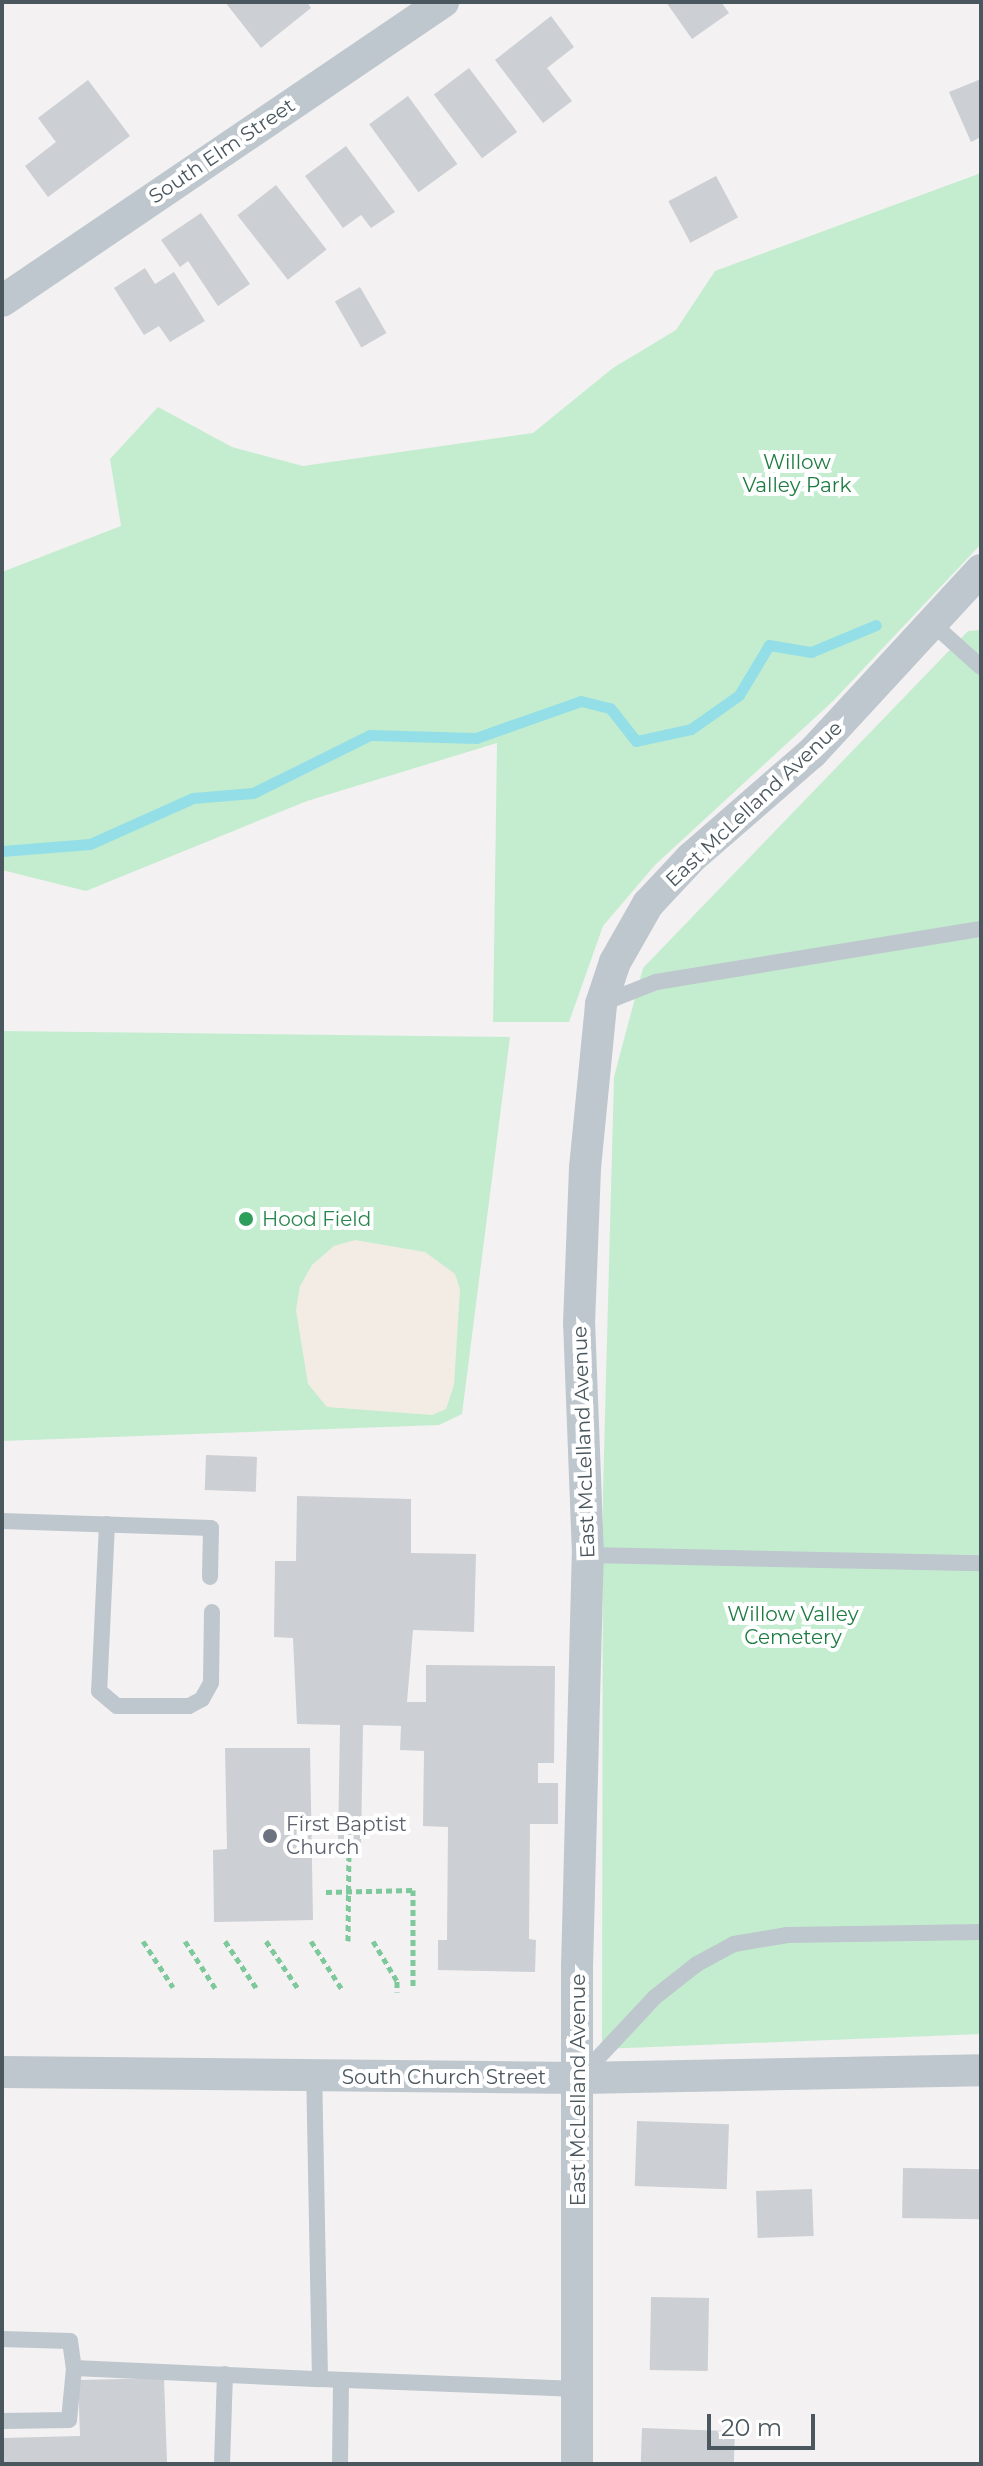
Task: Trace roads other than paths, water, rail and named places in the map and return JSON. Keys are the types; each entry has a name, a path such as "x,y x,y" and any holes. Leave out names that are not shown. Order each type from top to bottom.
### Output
{"street":[{"name":"South Elm Street","path":"2,301 443,2"},
{"name":"East McLelland Avenue","path":"577,2464 580,2078 577,1967 588,1555 579,1324 585,1168 601,1004 615,962 648,904 691,858 812,753 981,570"},
{"name":"South Church Street","path":"2,2072 580,2078 981,2070"}],"lane":[{"path":"933,624 981,667"},
{"path":"601,1004 656,982 981,929"},
{"path":"2,1521 211,1528 210,1577"},
{"path":"107,1524 99,1691 117,1706 189,1706 202,1699 211,1683 212,1612"},
{"path":"588,1555 981,1563"},
{"path":"580,2078 655,1997 697,1964 734,1944 802,1934 981,1932"},
{"path":"314,2076 320,2379"},
{"path":"2,2339 70,2341 74,2368 69,2420 2,2421"},
{"path":"74,2368 341,2382 578,2389"},
{"path":"222,2464 225,2374"},
{"path":"340,2464 341,2382"}],"waterway":[{"path":"2,851 90,844 193,798 253,793 370,735 476,738 581,701 610,708 636,741 691,729 739,695 769,645 811,652 876,625"}],"place":[{"name":"Hood Field","path":"246,1219"},
{"name":"First Baptist Church","path":"270,1836"}],"park label":[{"name":"Willow Valley Park","path":"797,474"},
{"name":"Willow Valley Cemetery","path":"793,1626"}]}
